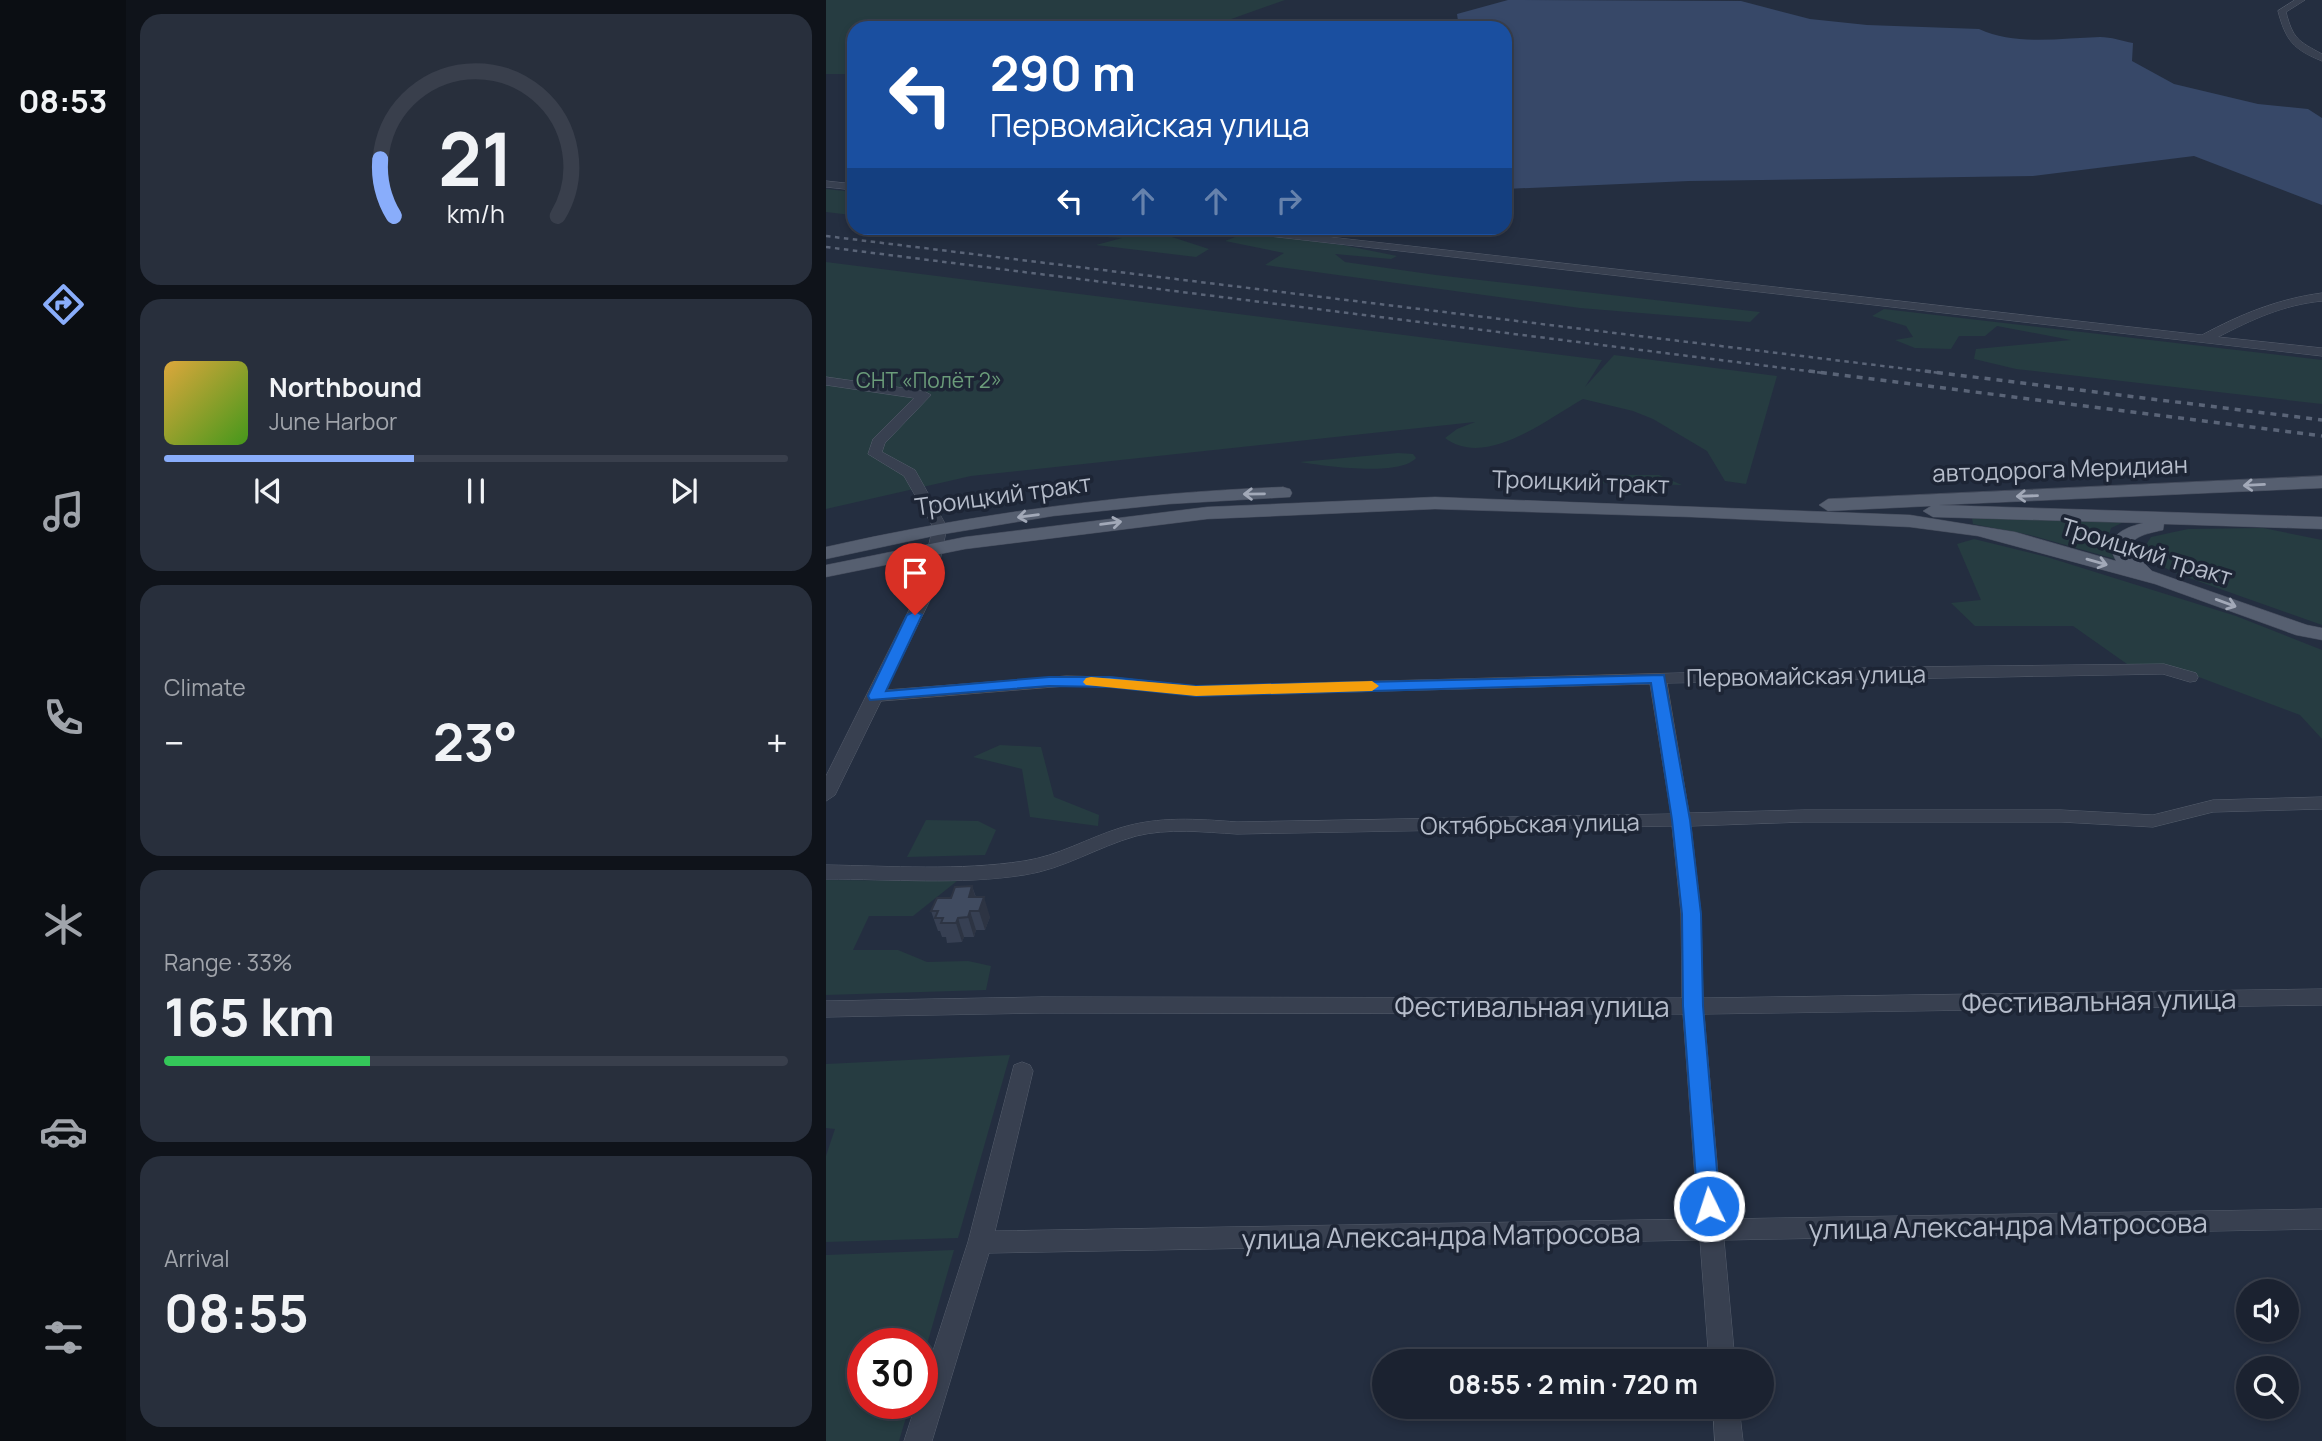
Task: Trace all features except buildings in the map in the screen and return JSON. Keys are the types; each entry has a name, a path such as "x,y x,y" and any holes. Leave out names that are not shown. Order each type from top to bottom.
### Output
{"main road":[{"name":"автодорога Меридиан","path":"1800,506 2322,482"},
{"name":"Троицкий тракт","path":"826,553 940,527 1134,502 1243,494 1464,494 2222,522 2322,523"},
{"name":"Троицкий тракт","path":"826,571 936,548 1130,520 1207,513 1371,504 1691,511 1910,521 2015,538 2162,580 2316,634"},
{"path":"2162,580 2124,559 2119,545 2120,539 2128,533 2159,525 2222,522"},
{"path":"2263,523 2322,530"}],"street":[{"path":"2301,0 2282,11 2288,34 2296,43 2322,58"},
{"path":"826,184 847,186"},
{"path":"1287,235 2322,352"},
{"path":"2203,338 2265,309 2290,301 2322,297"},
{"path":"826,381 924,395 875,448 879,457 910,473 940,527 925,594 826,795"},
{"name":"Первомайская улица","path":"876,696 1049,681 1110,682 1196,691 1658,678 2164,669 2190,677"},
{"path":"1658,678 1681,820 1691,914 1693,1006 1721,1349"},
{"name":"Октябрьская улица","path":"826,872 992,871 1026,868 1056,861 1118,835 1150,827 1237,828 1804,816 2060,816 2153,821 2213,806 2322,803"},
{"name":"Фестивальная улица","path":"826,1009 1041,1005 1693,1006 2322,997"},
{"path":"918,1441 980,1242 1022,1071"},
{"name":"улица Александра Матросова","path":"980,1242 2322,1219"},
{"path":"1727,1419 1729,1441"}],"green space":[{"path":"826,0 1285,0 1226,21 847,21 847,74 826,74"},
{"path":"826,189 847,191 847,215 826,212"},
{"path":"1074,235 1153,235 1172,237 1209,249 1196,257 1096,245 1122,238"},
{"path":"1240,235 1270,235 1397,256 1391,259 1335,254 1345,262 1760,312 1750,322 1580,308 1265,265 1284,253 1225,241"},
{"name":"СНТ «Полёт 2»","path":"826,262 1602,360 1585,387 1614,355 1777,376 1746,484 1725,481 1707,451 1653,419 1633,411 1583,399 1516,438 1479,448 1461,446 1445,438 1457,429 1475,422 971,476 826,509"},
{"path":"1884,309 2322,360 2322,404 2016,369 1974,359 1976,349 2071,340 1997,326 1985,336 1959,336 1951,349 1915,348 1895,340 1913,337 1906,326 1872,316"},
{"path":"1413,454 1416,458 1407,464 1378,469 1343,468 1300,462"},
{"path":"1613,475 1659,475 1682,485 1590,483"},
{"path":"1972,518 2124,522 2111,528 2108,541 2115,559 2030,535 1973,524"},
{"path":"2263,528 2322,540 2322,625 2175,573 2152,561 2146,545 2151,537 2188,529"},
{"path":"1974,539 2047,557 2236,616 2322,650 2322,739 2300,715 2164,664 2127,664 2073,626 1975,626 1951,603 1981,600 1957,544"},
{"path":"1000,745 1041,747 1054,797 1099,815 1098,826 1030,817 1022,769 973,757"},
{"path":"926,820 978,821 996,830 985,855 907,857"},
{"path":"826,880 957,881 913,916 869,916 853,950 898,950 927,962 968,961 991,966 986,990 826,995"},
{"path":"1010,1055 958,1238 826,1242 826,1156 835,1129 826,1128 826,1064"},
{"path":"954,1250 932,1328 847,1328 847,1419 906,1419 899,1441 826,1441 826,1255"}],"water":[{"path":"1508,0 1741,1 1810,19 1867,25 1979,29 2008,38 2023,39 2112,38 2133,43 2132,61 2174,84 2258,104 2308,109 2322,118 2322,205 2194,156 2033,176 1689,181 1512,189 1512,21 1458,21 1457,14"}],"railway":[{"path":"826,236 1940,373"},
{"path":"826,247 1823,373"},
{"path":"1809,371 2322,436"},
{"path":"1925,371 2322,420"}],"slow traffic":[{"path":"1091,682 1196,691 1372,686"}],"route":[{"path":"915,615 876,696 1049,681 1110,682 1196,691 1658,678 1681,820 1691,914 1693,1006 1709,1206"}]}
